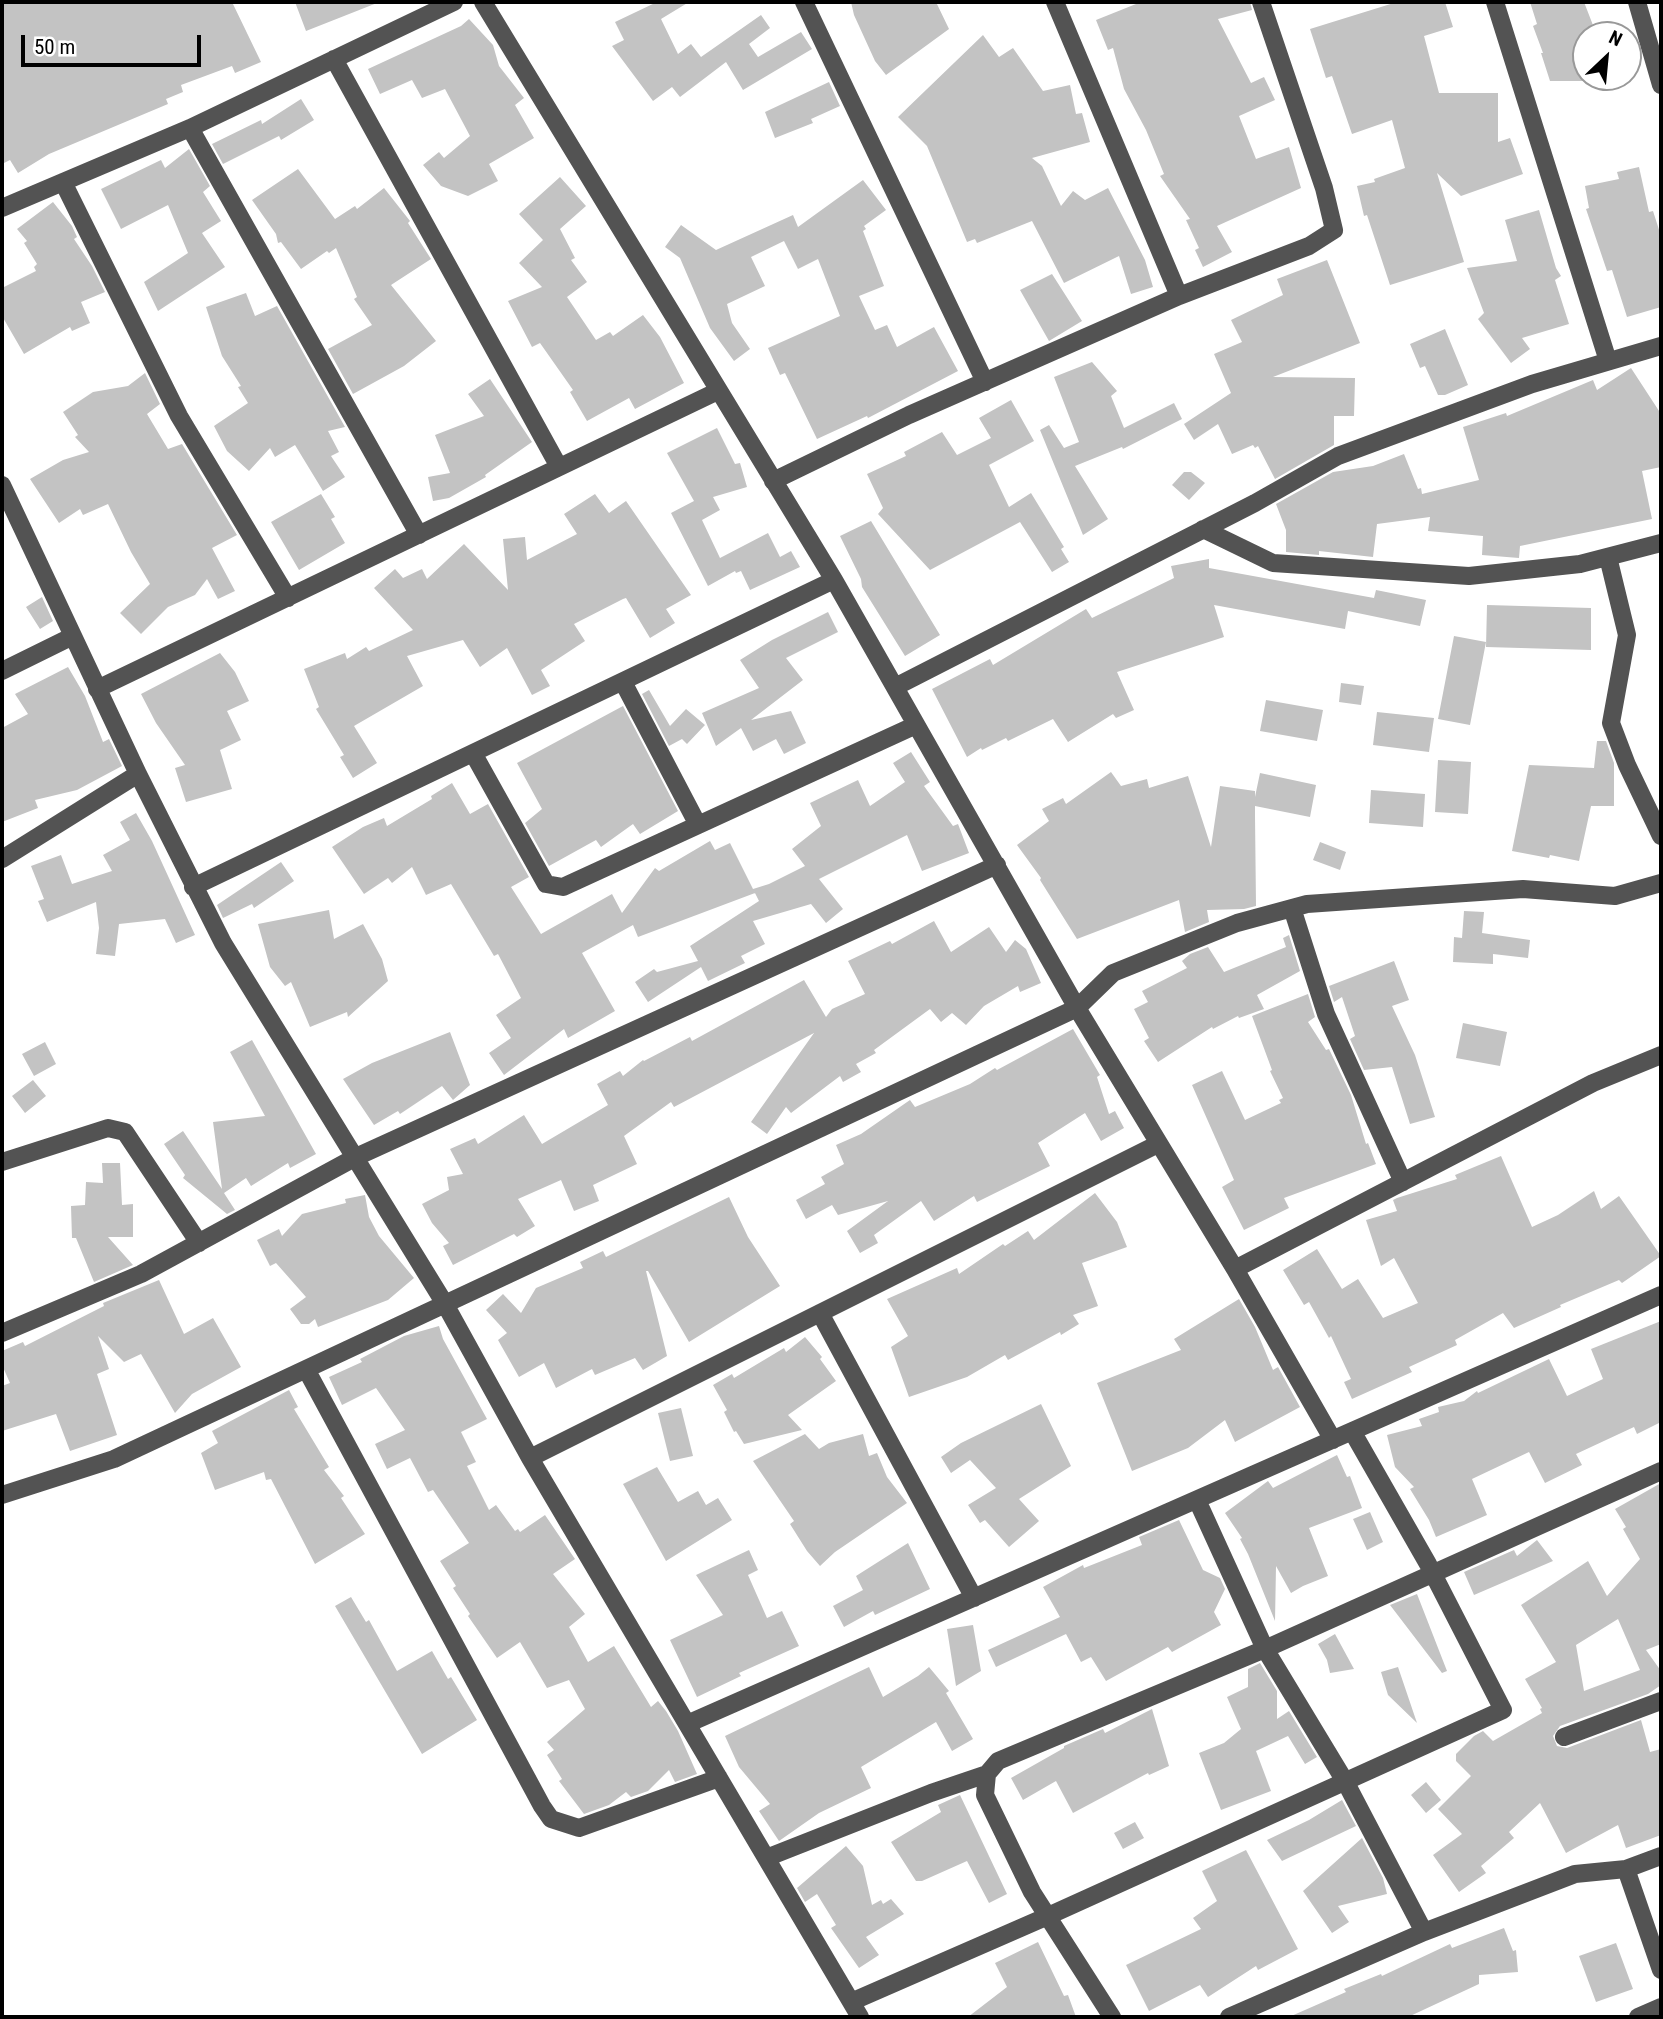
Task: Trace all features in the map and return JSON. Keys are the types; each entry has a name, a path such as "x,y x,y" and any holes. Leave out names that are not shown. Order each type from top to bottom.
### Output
{"street":[{"path":"2,208 190,128 454,2"},
{"path":"483,2 834,580 1077,1008 1333,1440"},
{"path":"804,2 985,382"},
{"path":"1055,2 1179,296"},
{"path":"773,481 909,415 1179,296 1308,246 1334,230 1324,188 1261,2"},
{"path":"1495,2 1608,361"},
{"path":"1637,2 1661,85"},
{"path":"334,59 559,467"},
{"path":"190,128 419,535"},
{"path":"62,183 179,416 288,598"},
{"path":"895,687 1203,529 1338,456 1532,384 1661,346"},
{"path":"97,689 718,391"},
{"path":"2,485 138,774 223,943 445,1304 530,1458 856,2010 1048,1916 1503,1710 1433,1574 1352,1431"},
{"path":"1203,529 1273,563 1469,576 1580,564 1661,543"},
{"path":"1608,557 1627,635 1611,723 1627,765 1661,836"},
{"path":"193,887 834,580"},
{"path":"2,671 73,636"},
{"path":"623,682 698,825"},
{"path":"473,753 546,884 563,887 916,725"},
{"path":"2,859 138,774"},
{"path":"2,1333 141,1274 356,1157 997,866"},
{"path":"2,1495 114,1459 1077,1008 1113,973 1237,923 1307,904 1523,889 1615,896 1661,883"},
{"path":"1292,908 1326,1014 1403,1182"},
{"path":"1234,1269 1593,1083 1661,1055"},
{"path":"2,1162 108,1128 125,1132 199,1243"},
{"path":"530,1458 1158,1144"},
{"path":"687,1724 1661,1295"},
{"path":"820,1313 974,1598"},
{"path":"306,1369 551,1819 579,1828 719,1778"},
{"path":"766,1858 931,1793 987,1774 998,1761 1265,1649 1661,1471"},
{"path":"1197,1500 1265,1649 1346,1783 1424,1932"},
{"path":"1564,1737 1661,1701"},
{"path":"987,1774 985,1795 1032,1892 1112,2017"},
{"path":"1229,2017 1424,1932 1575,1874 1626,1869 1661,1856"},
{"path":"1626,1869 1661,1970"},
{"path":"1638,2017 1661,2007"}],"building":[{"path":"2,2 232,2 261,62 235,73 232,66 181,85 183,92 166,99 168,104 49,154 18,173 10,160 2,164"},
{"path":"295,2 377,2 377,3 306,31"},
{"path":"657,2 689,2 661,19 678,54 691,44 701,57 761,15 770,28 749,44 758,57 801,32 812,49 743,90 726,62 680,97 672,87 653,101 612,46 624,40 615,22"},
{"path":"851,2 936,2 949,29 886,75 875,61 854,15"},
{"path":"1141,2 1250,2 1252,10 1218,19 1251,83 1264,77 1275,100 1239,116 1256,159 1289,147 1301,188 1217,226 1232,252 1203,267 1195,250 1199,248 1186,220 1190,219 1160,176 1164,174 1146,130 1124,89 1113,48 1108,50 1096,20"},
{"path":"1397,2 1445,2 1453,27 1424,36 1439,93 1498,93 1498,142 1510,138 1523,174 1461,196 1437,173 1464,262 1390,285 1367,215 1364,216 1357,186 1375,182 1374,179 1405,168 1392,120 1352,134 1332,76 1326,78 1310,29"},
{"path":"1530,2 1584,2 1591,21 1572,21 1572,81 1550,81 1533,26 1537,24"},
{"path":"469,19 493,45 499,66 524,98 515,105 534,138 489,164 498,181 468,196 441,186 423,165 439,152 444,158 470,136 445,89 422,98 412,80 380,94 368,69 461,26"},
{"path":"983,35 999,57 1013,48 1043,91 1070,85 1076,114 1082,113 1090,142 1032,158 1042,166 1061,206 1073,191 1085,200 1108,188 1145,260 1153,287 1131,294 1119,256 1064,283 1032,221 977,243 975,239 967,242 927,146 898,117"},
{"path":"829,82 840,106 811,119 813,123 775,138 765,112"},
{"path":"301,99 314,120 281,140 279,136 223,164 212,144 261,120 262,124"},
{"path":"189,149 210,186 203,192 221,221 202,233 225,267 158,311 144,282 188,253 168,205 121,229 101,189 161,160 165,168"},
{"path":"1639,167 1649,212 1653,211 1661,236 1661,307 1627,317 1612,270 1607,271 1586,209 1589,208 1585,186 1619,179 1617,172"},
{"path":"298,169 335,219 355,206 357,209 384,188 410,221 408,223 431,259 391,285 436,341 404,366 353,394 328,349 372,325 354,299 357,297 336,248 301,269 281,242 278,243 276,234 252,200"},
{"path":"560,177 586,206 560,229 575,258 571,260 587,282 567,297 596,340 610,332 613,336 643,315 660,337 684,383 635,409 629,398 587,421 570,392 573,390 540,343 532,347 508,301 542,287 519,263 543,240 519,214"},
{"path":"863,180 886,210 864,226 866,229 863,231 884,286 859,296 875,330 887,325 897,347 934,327 958,371 868,418 867,416 817,439 785,373 780,375 768,348 840,316 818,259 798,269 784,241 751,257 765,286 727,304 732,323 750,349 734,361 710,328 680,258 665,247 681,225 716,250 793,215 798,227"},
{"path":"53,202 72,226 77,237 74,239 105,292 81,302 90,323 72,331 70,327 24,354 2,316 2,288 36,271 34,267 37,264 24,243 27,241 17,229"},
{"path":"1539,210 1556,268 1561,276 1555,280 1569,324 1522,338 1530,349 1511,363 1478,319 1484,313 1467,268 1517,261 1505,220"},
{"path":"1327,260 1360,343 1273,377 1355,378 1354,416 1334,416 1334,445 1275,479 1258,446 1255,448 1253,445 1232,454 1218,424 1194,440 1184,424 1231,393 1214,354 1242,342 1231,320 1283,295 1277,279"},
{"path":"1052,274 1082,321 1049,341 1020,290"},
{"path":"246,293 255,316 277,306 345,427 328,431 339,452 331,456 345,477 323,491 295,445 275,457 270,448 249,471 227,451 214,426 248,403 238,387 241,386 222,356 206,307"},
{"path":"1445,329 1468,385 1445,395 1438,395 1425,366 1420,368 1410,344"},
{"path":"1092,362 1117,391 1111,396 1124,428 1174,403 1182,419 1123,449 1122,447 1075,466 1108,519 1083,535 1040,430 1049,425 1064,448 1079,442 1054,377"},
{"path":"1631,368 1661,414 1661,467 1642,471 1652,519 1520,546 1519,558 1482,555 1483,536 1428,531 1430,517 1377,524 1373,557 1319,551 1319,555 1286,552 1286,530 1276,504 1333,472 1373,466 1404,454 1422,494 1479,480 1463,427 1506,413 1507,416 1593,380 1597,390"},
{"path":"145,373 160,404 147,414 168,449 182,444 237,535 212,548 235,591 218,599 207,579 195,595 168,607 141,634 120,613 150,584 108,504 83,515 80,509 59,523 30,479 63,460 89,452 75,437 78,435 63,412 93,392 128,386"},
{"path":"490,379 532,442 485,475 486,477 449,498 433,501 428,477 450,473 435,435 484,416 468,394"},
{"path":"1011,400 1034,441 989,465 1009,507 1031,493 1064,547 1061,549 1069,562 1052,572 1020,522 930,570 878,514 883,508 867,474 906,456 904,452 942,432 957,455 991,438 979,418"},
{"path":"717,428 735,464 740,463 747,487 713,497 720,510 702,520 720,558 768,533 780,557 791,551 800,567 750,590 741,571 735,571 708,586 671,513 694,501 667,453"},
{"path":"1184,472 1191,472 1205,483 1189,500 1172,485"},
{"path":"321,494 335,517 331,519 345,543 299,570 271,522"},
{"path":"595,494 609,513 626,501 691,595 666,609 675,623 650,638 626,598 623,599 574,624 585,641 541,670 550,686 532,695 507,648 480,667 463,640 407,656 423,686 354,726 377,763 353,778 340,757 344,755 316,709 319,707 304,669 345,653 347,659 366,647 369,651 413,630 374,588 395,569 403,578 422,569 427,579 464,544 508,590 503,539 525,537 527,560 577,534 564,514"},
{"path":"871,521 940,635 905,656 862,587 861,579 840,536"},
{"path":"1209,559 1209,568 1374,598 1376,590 1426,600 1420,626 1348,611 1345,629 1214,605 1224,637 1117,672 1134,710 1116,718 1113,714 1068,742 1053,719 1008,741 1006,738 982,750 981,748 967,757 932,689 990,659 993,665 1086,609 1092,618 1174,578 1171,566"},
{"path":"42,597 53,621 40,629 26,607"},
{"path":"1487,605 1591,608 1591,650 1486,647"},
{"path":"828,612 838,632 786,658 803,680 751,720 791,711 806,743 784,754 776,739 753,751 741,728 716,746 702,713 759,688 740,660 772,640"},
{"path":"1454,636 1486,642 1470,725 1438,719"},
{"path":"220,653 235,672 249,701 227,711 241,740 220,750 232,789 186,802 175,768 185,765 156,723 141,694"},
{"path":"68,667 85,696 103,742 109,739 122,766 77,790 35,800 38,808 2,822 2,728 28,714 15,694"},
{"path":"1341,683 1364,686 1361,705 1339,702"},
{"path":"649,690 670,726 686,709 705,725 687,744 682,739 669,746 642,694"},
{"path":"1266,700 1323,710 1317,741 1260,731"},
{"path":"623,706 678,811 640,834 633,824 601,847 596,840 549,866 525,823 542,809 517,763"},
{"path":"1377,712 1434,718 1429,752 1373,745"},
{"path":"1597,741 1606,741 1614,763 1614,806 1591,806 1579,861 1512,851 1529,765 1594,768"},
{"path":"911,752 930,782 924,786 953,826 958,824 969,853 922,871 907,835 819,879 843,909 826,923 811,904 753,921 765,944 741,956 745,963 708,981 701,967 648,1002 635,982 654,969 657,972 698,961 690,946 759,901 753,889 805,866 792,849 821,826 810,803 858,780 870,806 905,782 893,763"},
{"path":"1438,760 1471,762 1468,814 1435,812"},
{"path":"1111,772 1121,786 1147,779 1149,788 1188,776 1211,847 1220,786 1255,791 1255,797 1260,773 1316,785 1310,817 1255,806 1256,906 1207,910 1209,922 1185,932 1179,900 1077,939 1041,878 1017,845 1049,821 1042,809 1063,798 1066,804"},
{"path":"452,783 470,814 488,804 529,877 511,887 541,934 612,894 622,913 655,868 659,871 710,841 715,850 730,843 755,893 638,937 633,925 582,953 615,1011 568,1038 564,1029 504,1075 489,1053 511,1038 496,1015 521,998 498,954 494,956 451,884 426,895 412,867 392,883 388,878 364,894 332,847 363,827 384,818 387,826 432,799 431,796"},
{"path":"1371,790 1425,794 1423,827 1369,823"},
{"path":"136,813 152,841 195,935 176,943 165,919 119,924 115,956 96,954 99,928 96,902 47,922 38,901 44,899 31,866 61,855 72,884 112,871 103,855 130,840 120,822"},
{"path":"1320,842 1346,852 1340,870 1313,860"},
{"path":"281,862 294,881 254,908 252,904 223,918 217,905"},
{"path":"329,910 334,939 363,924 382,959 388,981 348,1017 347,1012 310,1027 291,982 285,986 270,967 258,924"},
{"path":"1464,911 1484,912 1482,933 1530,940 1528,958 1493,954 1493,964 1453,962 1454,937 1462,938"},
{"path":"934,921 951,952 989,927 1006,952 1015,940 1026,949 1041,983 1020,992 1018,986 984,1006 966,1025 952,1013 941,1022 930,1009 874,1050 876,1053 856,1064 861,1072 843,1082 840,1076 791,1113 786,1107 767,1134 751,1122 814,1033 674,1107 671,1102 624,1136 637,1164 593,1185 599,1201 574,1211 561,1180 518,1199 535,1226 517,1237 514,1234 453,1265 443,1246 449,1243 432,1223 422,1204 449,1190 447,1177 463,1174 450,1149 475,1138 478,1144 524,1115 542,1144 608,1105 597,1084 620,1071 623,1076 643,1060 690,1037 692,1041 804,980 826,1017 832,1009 865,994 848,961 890,941 892,944"},
{"path":"1289,935 1300,971 1257,995 1264,1009 1239,1018 1238,1016 1213,1029 1212,1027 1158,1062 1144,1041 1149,1038 1134,1009 1148,1002 1142,991 1187,968 1182,961 1190,954 1208,947 1224,972 1286,947 1283,938"},
{"path":"1394,961 1409,1000 1392,1006 1415,1055 1435,1117 1410,1124 1392,1067 1364,1070 1350,1039 1355,1036 1342,997 1334,1002 1329,986"},
{"path":"1308,994 1315,1017 1308,1022 1326,1050 1329,1049 1351,1095 1366,1144 1368,1143 1376,1164 1284,1198 1289,1208 1244,1230 1222,1187 1234,1180 1192,1085 1222,1071 1245,1120 1281,1103 1279,1100 1283,1098 1270,1071 1272,1070 1252,1016"},
{"path":"1463,1023 1507,1032 1500,1066 1456,1058"},
{"path":"1073,1029 1100,1075 1097,1077 1109,1114 1115,1111 1124,1128 1101,1141 1085,1113 1038,1143 1050,1166 977,1202 974,1196 934,1221 921,1201 874,1235 878,1243 860,1253 847,1231 888,1201 838,1215 832,1205 806,1219 796,1200 825,1184 821,1177 844,1164 836,1145 861,1134 910,1100 915,1107 970,1084 995,1068 997,1070"},
{"path":"450,1032 470,1085 453,1100 442,1086 400,1114 398,1111 374,1125 343,1079 372,1063"},
{"path":"252,1040 316,1154 290,1168 288,1163 251,1186 246,1178 224,1193 235,1210 227,1214 183,1178 185,1175 164,1144 183,1131 222,1189 213,1122 265,1116 230,1052"},
{"path":"45,1042 56,1064 34,1076 22,1054"},
{"path":"33,1080 46,1096 25,1113 12,1096"},
{"path":"1501,1156 1532,1227 1558,1215 1594,1191 1601,1209 1619,1196 1661,1256 1622,1283 1619,1280 1514,1328 1503,1313 1455,1340 1457,1345 1409,1367 1412,1372 1352,1399 1344,1382 1351,1379 1331,1336 1329,1338 1309,1302 1304,1305 1283,1270 1317,1249 1342,1289 1358,1279 1383,1318 1418,1303 1394,1258 1381,1266 1366,1220 1397,1211 1393,1200 1397,1198 1457,1179 1455,1175"},
{"path":"102,1163 120,1163 122,1205 133,1204 133,1237 108,1237 133,1265 94,1282 76,1238 72,1238 71,1206 85,1205 86,1182 103,1183"},
{"path":"1095,1193 1117,1222 1127,1247 1082,1263 1098,1306 1073,1315 1079,1324 1061,1335 1060,1332 1008,1360 1005,1355 967,1377 909,1397 891,1347 908,1336 887,1299 957,1268 959,1274 1003,1244 1005,1246 1028,1231 1034,1240"},
{"path":"365,1195 369,1217 379,1236 414,1278 388,1300 318,1327 315,1319 309,1324 301,1324 290,1309 306,1297 276,1263 270,1266 257,1240 279,1229 282,1236 302,1214 346,1203 345,1199"},
{"path":"729,1197 748,1237 780,1286 689,1342 646,1271 667,1356 643,1370 635,1358 595,1375 592,1369 556,1388 544,1363 519,1377 498,1340 507,1333 486,1310 503,1294 521,1313 536,1288 583,1268 580,1262 603,1251 606,1257"},
{"path":"159,1280 184,1334 213,1318 241,1367 192,1394 175,1413 141,1354 124,1362 98,1336 109,1369 97,1374 117,1435 70,1451 56,1414 2,1431 2,1386 10,1383 2,1365 2,1351 23,1342 25,1346 104,1306 103,1303"},
{"path":"1239,1299 1255,1327 1273,1370 1278,1367 1300,1407 1235,1442 1225,1420 1188,1448 1132,1471 1097,1383 1181,1350 1174,1339"},
{"path":"1661,1321 1661,1422 1637,1434 1634,1427 1576,1454 1582,1465 1545,1483 1529,1452 1472,1479 1487,1515 1436,1537 1410,1489 1414,1487 1395,1467 1387,1435 1422,1426 1419,1419 1439,1412 1438,1407 1464,1401 1477,1391 1478,1393 1549,1359 1567,1396 1603,1379 1591,1349"},
{"path":"439,1326 443,1339 487,1419 461,1432 476,1462 467,1466 489,1510 496,1505 515,1531 518,1529 520,1532 545,1515 575,1559 553,1574 585,1614 569,1627 588,1662 614,1646 651,1707 658,1701 666,1711 697,1774 675,1782 669,1770 648,1791 631,1797 626,1792 609,1805 584,1814 559,1781 562,1779 547,1755 554,1750 547,1742 585,1709 569,1680 547,1688 520,1642 497,1658 468,1616 470,1614 453,1588 456,1586 440,1561 469,1543 433,1490 428,1492 410,1458 387,1469 375,1444 405,1430 376,1388 342,1405 329,1377 362,1362 360,1359 404,1336"},
{"path":"805,1337 822,1357 820,1359 836,1381 788,1415 802,1430 744,1444 736,1431 734,1432 724,1412 727,1410 713,1385 732,1374 734,1378 784,1348 786,1352"},
{"path":"289,1390 298,1407 294,1409 329,1467 324,1470 344,1496 341,1498 365,1534 315,1564 271,1479 266,1480 264,1472 215,1490 201,1453 218,1443 212,1431"},
{"path":"1041,1404 1071,1466 1019,1499 1039,1521 1009,1547 985,1520 980,1523 968,1505 996,1488 970,1460 951,1473 941,1457 961,1443"},
{"path":"681,1408 693,1456 670,1461 658,1413"},
{"path":"805,1434 819,1449 829,1443 863,1434 869,1456 877,1453 887,1477 907,1503 835,1552 820,1566 807,1551 790,1524 794,1521 753,1461"},
{"path":"1337,1455 1347,1477 1350,1476 1362,1508 1309,1528 1328,1576 1291,1593 1276,1566 1275,1621 1240,1539 1242,1538 1225,1513 1268,1481 1273,1488"},
{"path":"657,1467 678,1502 698,1491 706,1505 718,1498 732,1520 666,1561 623,1484"},
{"path":"1661,1483 1661,1644 1646,1650 1661,1671 1661,1685 1648,1694 1560,1726 1553,1736 1557,1746 1567,1748 1641,1720 1650,1752 1661,1749 1661,1835 1626,1848 1618,1825 1566,1853 1540,1803 1509,1832 1514,1838 1481,1866 1486,1873 1459,1892 1433,1855 1462,1834 1438,1809 1471,1776 1456,1761 1456,1754 1483,1731 1493,1741 1542,1713 1542,1708 1525,1679 1556,1662 1521,1605 1588,1561 1607,1596 1640,1559 1615,1509","holes":["1618,1619 1640,1670 1584,1691 1576,1645"]},
{"path":"1370,1512 1383,1542 1367,1550 1353,1519"},
{"path":"1179,1520 1203,1570 1220,1578 1225,1589 1214,1612 1221,1625 1172,1652 1168,1647 1106,1681 1091,1657 1081,1662 1066,1634 996,1667 988,1650 1060,1617 1043,1587 1083,1565 1084,1568 1142,1545 1139,1537"},
{"path":"1537,1540 1553,1561 1474,1595 1464,1572 1514,1550 1517,1556"},
{"path":"908,1543 930,1589 875,1615 873,1611 844,1627 833,1606 863,1590 856,1576"},
{"path":"749,1550 758,1570 748,1575 767,1618 782,1611 799,1646 739,1673 741,1676 697,1697 670,1640 723,1615 696,1575"},
{"path":"1417,1594 1447,1671 1442,1673 1390,1605"},
{"path":"351,1597 366,1622 369,1620 397,1671 432,1651 477,1720 422,1754 335,1606"},
{"path":"973,1625 981,1671 956,1686 947,1629"},
{"path":"1335,1634 1354,1669 1330,1673 1327,1660 1318,1644"},
{"path":"1260,1663 1277,1691 1277,1719 1289,1711 1317,1757 1305,1764 1288,1736 1256,1751 1271,1791 1221,1810 1199,1753 1224,1743 1241,1729 1227,1697 1248,1687 1248,1669"},
{"path":"869,1667 883,1697 929,1667 949,1691 946,1693 973,1739 952,1751 936,1722 861,1767 871,1788 819,1813 779,1841 759,1811 770,1804 739,1767 725,1736"},
{"path":"1398,1667 1417,1723 1388,1695 1381,1672"},
{"path":"1152,1709 1169,1766 1149,1775 1148,1773 1073,1813 1056,1781 1023,1800 1011,1778 1064,1746 1103,1729 1105,1733"},
{"path":"1426,1782 1441,1800 1426,1813 1411,1795"},
{"path":"960,1795 1007,1894 989,1903 967,1861 922,1881 916,1881 891,1842 941,1812 938,1805"},
{"path":"1342,1800 1356,1826 1282,1861 1267,1840 1309,1820"},
{"path":"1135,1822 1144,1838 1123,1849 1114,1833"},
{"path":"1362,1838 1383,1878 1387,1894 1338,1906 1349,1922 1332,1933 1303,1891"},
{"path":"846,1846 863,1866 872,1905 881,1900 883,1904 891,1899 904,1914 866,1937 879,1955 859,1968 831,1928 836,1925 817,1894 805,1902 797,1888"},
{"path":"1246,1850 1298,1949 1258,1970 1256,1966 1208,1997 1200,1985 1149,2011 1126,1965 1201,1929 1193,1918 1217,1901 1202,1871"},
{"path":"1504,1928 1513,1951 1516,1950 1518,1972 1479,1975 1479,1984 1408,2017 1289,2017 1346,1992 1344,1989 1381,1974 1382,1976 1450,1944 1452,1948"},
{"path":"1038,1942 1064,1996 1068,1995 1076,2017 968,2017 1007,1987 995,1963"},
{"path":"1616,1943 1633,1989 1596,2002 1579,1956"}]}
